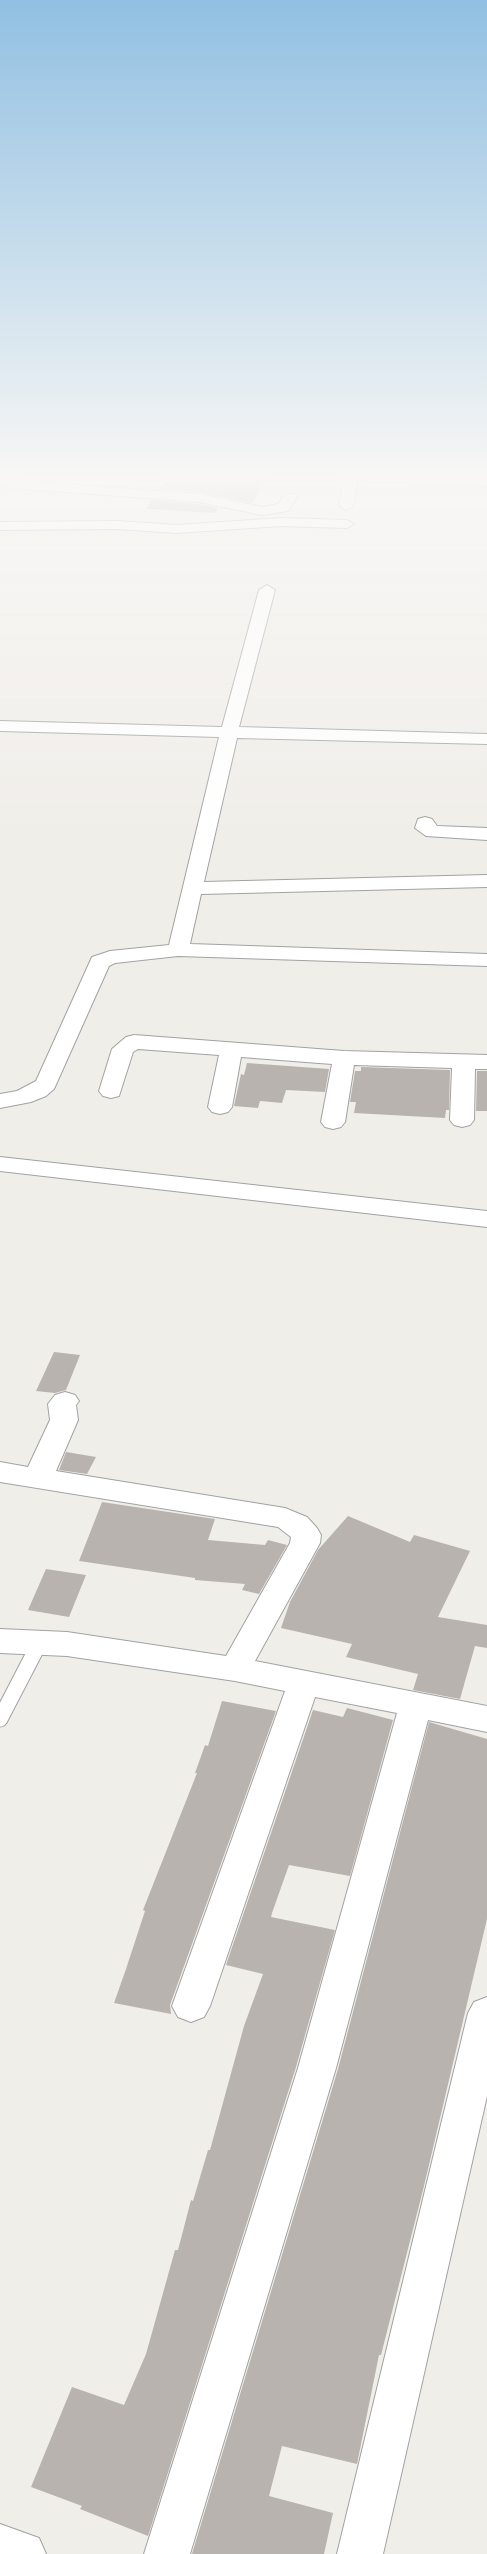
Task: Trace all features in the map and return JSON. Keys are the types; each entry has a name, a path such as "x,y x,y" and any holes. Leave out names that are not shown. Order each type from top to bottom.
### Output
{"street":[{"path":"178,950 194,888 228,733 265,597"},
{"path":"2,731 228,733 487,739"},
{"path":"425,823 426,828 433,832 487,834"},
{"path":"194,888 487,881"},
{"path":"0,1101 23,1097 38,1091 46,1084 100,962 117,956 178,950 487,960"},
{"path":"111,1091 123,1049 134,1042 231,1051 344,1058 476,1061 462,1120"},
{"path":"220,1107 231,1051"},
{"path":"333,1122 344,1058"},
{"path":"0,1164 487,1219"},
{"path":"38,1478 64,1420 62,1404 65,1400"},
{"path":"0,1472 285,1518 302,1529 306,1535 305,1543 235,1669"},
{"path":"0,1641 67,1644 235,1669 487,1718"},
{"path":"191,2006 304,1683"},
{"path":"167,2554 317,2068 416,1704"},
{"path":"360,2554 487,2012"}],"lane":[{"path":"0,1719 40,1642"}],"building":[{"path":"247,1063 329,1069 325,1092 286,1090 282,1103 260,1101 258,1108 234,1106 241,1074 244,1075"},
{"path":"361,1067 450,1070 449,1110 446,1110 445,1118 354,1113 356,1102 350,1102 355,1071 361,1071"},
{"path":"477,1071 487,1071 487,1111 476,1111"},
{"path":"54,1352 80,1355 66,1390 55,1393 36,1391"},
{"path":"66,1452 96,1457 87,1474 59,1470"},
{"path":"102,1502 215,1519 208,1540 265,1545 268,1540 287,1545 259,1594 242,1590 245,1584 195,1580 195,1578 79,1561"},
{"path":"348,1516 410,1542 414,1535 470,1551 438,1617 487,1625 487,1648 475,1646 460,1699 413,1690 418,1674 346,1657 352,1644 281,1628 290,1602 318,1550"},
{"path":"46,1569 86,1575 69,1617 28,1610"},
{"path":"222,1701 276,1711 170,2005 171,2014 114,2003 145,1911 143,1910 197,1773 195,1773 205,1745 208,1746"},
{"path":"347,1708 393,1720 350,1876 289,1865 272,1913 271,1917 335,1930 296,2067 148,2536 80,2509 82,2506 31,2487 72,2387 124,2405 146,2354 175,2250 178,2250 191,2200 193,2201 208,2150 210,2150 244,2026 263,1974 226,1965 313,1710 343,1717"},
{"path":"429,1722 487,1739 487,1919 424,2186 381,2355 379,2355 357,2464 282,2446 269,2496 333,2513 324,2554 192,2554 338,2069"}]}
